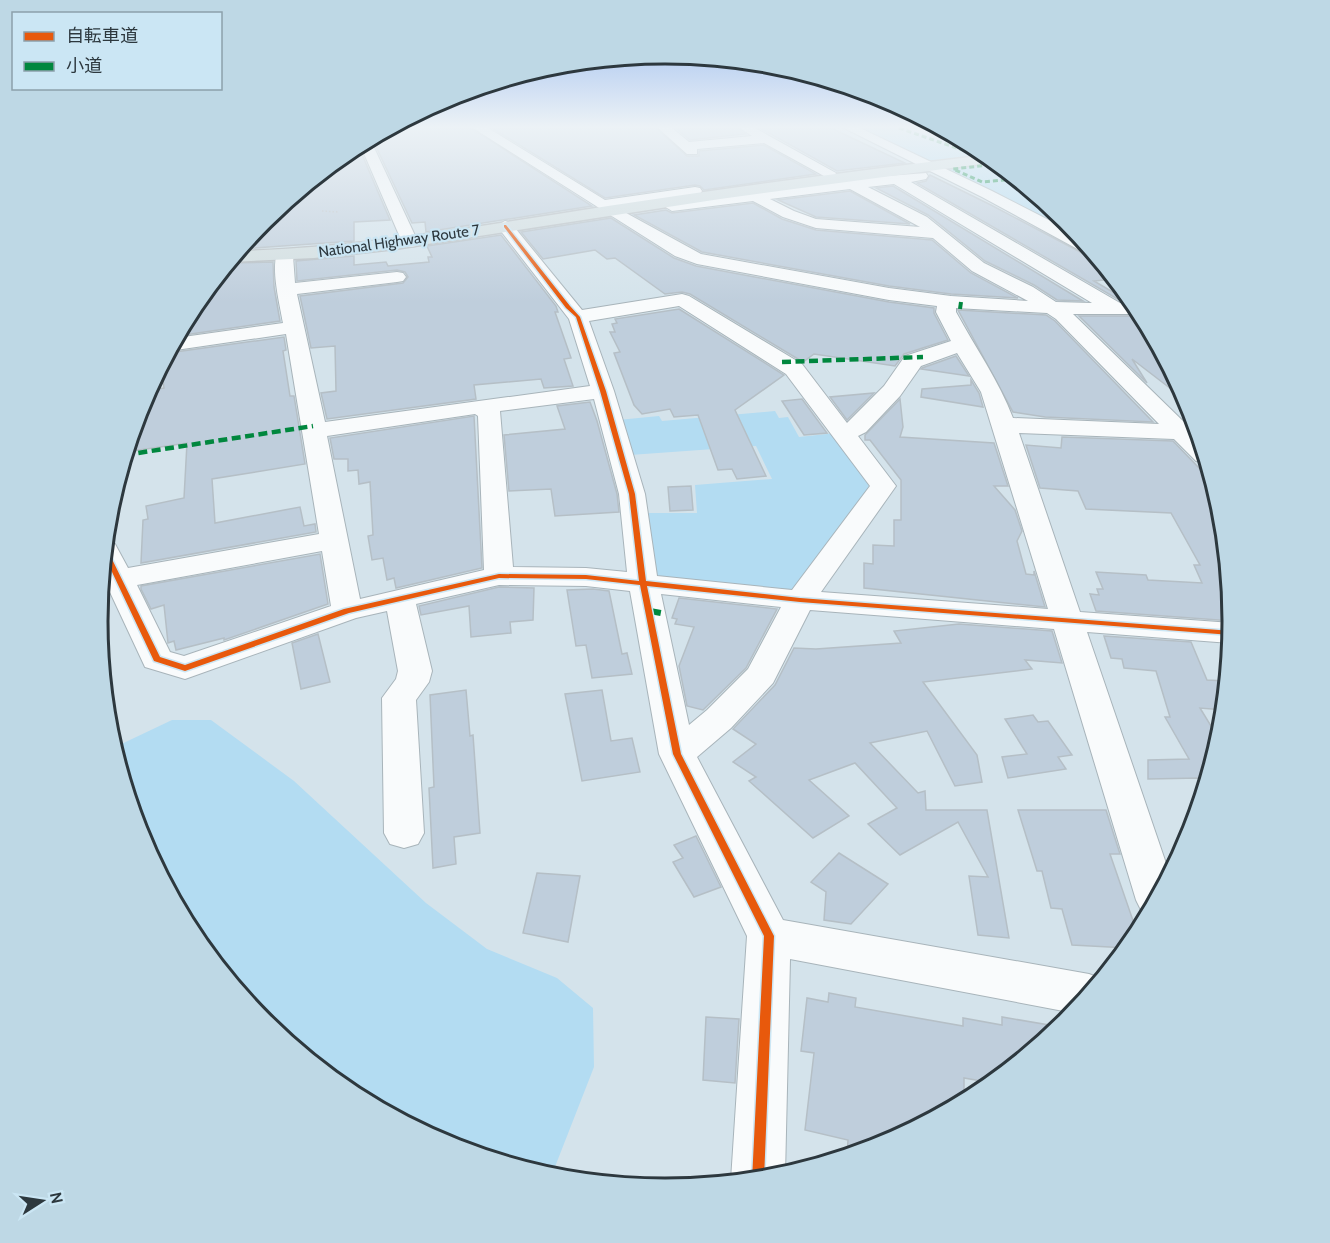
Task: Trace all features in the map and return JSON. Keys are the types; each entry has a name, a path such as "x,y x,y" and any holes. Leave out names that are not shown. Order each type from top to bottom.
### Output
{"highway":[{"name":"National Highway Route 7","path":"244,257 284,256 410,242 611,210 799,186"}],"street":[{"path":"385,186 410,242"},
{"path":"572,186 681,252 697,259 890,294 948,302 1003,306 1126,309"},
{"path":"611,210 753,186"},
{"path":"611,210 826,186"},
{"path":"856,186 921,220 971,262 1052,307 1188,431"},
{"path":"914,186 934,201 1118,309"},
{"path":"970,186 987,194 1072,252"},
{"path":"754,195 781,212 812,222 892,227 943,238"},
{"path":"896,207 934,201"},
{"path":"505,226 578,317 603,391 632,494 643,582 677,754 769,936 763,1170"},
{"path":"971,262 1025,254 1072,252"},
{"path":"284,256 287,290 347,611"},
{"path":"578,317 693,286 715,261"},
{"path":"971,262 1003,306"},
{"path":"287,290 397,277"},
{"path":"677,754 719,719 761,675 800,600 883,486 794,369 693,286"},
{"path":"948,302 946,312 992,392 1004,425 1153,889"},
{"path":"183,343 294,327"},
{"path":"843,434 858,427 892,391 913,361 963,345"},
{"path":"314,431 603,391"},
{"path":"478,408 490,413 499,576"},
{"path":"1004,425 1188,432"},
{"path":"119,579 334,540"},
{"path":"111,563 157,659 185,668 347,611 499,576 586,577 800,600 1222,632"},
{"path":"400,599 415,671 412,682 399,698 404,832"},
{"path":"769,936 1081,992"}],"path":[{"path":"322,211 338,212"}],"shaded area":[{"path":"982,186 1011,186 1055,225"},
{"path":"775,411 779,418 788,417 799,437 836,433 869,483 868,492 792,593 658,578 649,573 646,513 697,513 695,485 772,479 756,446 630,455 618,420 659,416 662,421"},
{"path":"172,720 211,720 294,781 426,903 487,949 557,978 593,1008 594,1067 555,1168 486,1149 452,1136 386,1104 326,1063 271,1015 246,989 207,938 165,868 138,801 122,744"}],"building":[{"path":"319,186 375,186 390,220 354,222 354,241 252,248"},
{"path":"395,186 561,186 592,206 426,232 425,222 412,223"},
{"path":"586,186 688,186 605,198"},
{"path":"700,186 732,186 704,190"},
{"path":"893,186 1083,301 1057,300 1034,285 985,261 928,215 876,188"},
{"path":"922,186 952,186 1084,254 1105,280 1094,281 1115,293 1120,300"},
{"path":"850,191 910,224 816,217 778,200"},
{"path":"753,203 782,219 816,230 932,240 971,273 1018,298 951,294 889,286 702,252 634,215 666,210 672,213"},
{"path":"611,218 674,258 696,266 889,302 934,308 934,313 948,340 904,354 895,366 814,354 803,362 690,294 682,292 665,294 615,258 607,259 595,250 543,259 521,232"},
{"path":"501,235 556,306 558,312 555,312 571,358 564,359 573,386 544,388 541,379 474,385 476,399 327,419 321,393 336,391 335,346 311,348 300,296 403,283 408,277 405,272 397,270 297,281 296,261 354,256 354,265 386,262 388,266 429,262 428,257 432,257 427,246"},
{"path":"273,262 274,287 280,321 188,334 223,282 239,263"},
{"path":"679,309 784,375 735,410 766,476 737,479 732,469 718,470 698,415 674,417 670,409 642,414 634,405 614,353 620,352 610,332 615,332 612,324 617,323 615,319"},
{"path":"958,310 1046,315 1055,321 1153,422 1045,417 1013,412"},
{"path":"1079,316 1130,316 1172,389 1132,359 1147,383"},
{"path":"284,337 286,350 283,351 290,396 294,396 305,464 212,479 215,523 300,507 304,526 315,524 316,532 141,563 143,520 148,519 146,506 184,498 187,443 135,451 150,408 159,389 164,388 163,380 178,352"},
{"path":"956,356 969,376 921,369 922,368"},
{"path":"971,380 979,393 983,407 921,397 922,389 971,385"},
{"path":"874,393 847,420 830,397"},
{"path":"802,399 827,433 804,435 782,401"},
{"path":"900,399 903,427 900,437 994,443 1008,486 994,486 1015,510 1022,531 1017,541 1026,574 1034,575 1034,571 1045,607 864,588 864,563 873,564 873,545 894,546 894,520 901,520 901,480 870,440 865,440 865,435"},
{"path":"590,402 617,494 619,512 555,516 551,489 509,491 504,435 565,429 557,406"},
{"path":"474,416 482,568 396,588 394,578 387,580 383,558 372,560 368,536 373,535 370,482 359,484 358,470 348,471 348,459 334,459 330,438"},
{"path":"1062,437 1173,441 1201,470 1217,549 1222,620 1096,611 1090,594 1099,595 1097,589 1103,589 1096,572 1146,575 1148,580 1202,583 1194,565 1200,565 1171,513 1086,509 1078,491 1040,488 1026,445 1061,448"},
{"path":"691,486 693,510 670,511 668,487"},
{"path":"320,554 328,604 224,640 224,638 176,650 174,641 168,643 164,605 151,609 141,589 141,586"},
{"path":"499,587 534,588 533,620 510,622 511,633 471,637 469,606 421,615 419,606"},
{"path":"567,590 609,591 622,654 627,653 632,674 592,678 586,645 576,646"},
{"path":"679,598 777,609 746,668 703,710 687,706 679,666 694,627 675,624 677,619 672,618"},
{"path":"959,624 1052,631 1062,663 1025,660 1032,669 923,682 977,755 982,782 955,786 927,731 870,743 918,793 925,791 926,810 987,810 1009,938 978,935 969,876 988,877 958,822 900,855 868,824 897,808 855,763 809,780 849,816 813,838 749,781 756,777 733,762 756,744 733,729 775,685 794,648 816,649 901,643 894,631"},
{"path":"318,634 330,682 301,689 292,643"},
{"path":"1104,636 1191,642 1207,680 1218,681 1214,709 1200,708 1212,727 1199,778 1148,779 1148,760 1189,759 1165,717 1170,717 1156,671 1124,668 1122,659 1111,658"},
{"path":"466,690 470,736 473,735 480,833 454,837 456,864 433,868 429,788 434,787 430,695"},
{"path":"602,690 611,741 632,738 640,772 582,781 565,694"},
{"path":"1033,715 1038,722 1048,721 1072,755 1058,757 1066,769 1008,778 1002,757 1027,754 1005,719"},
{"path":"1018,810 1106,810 1120,854 1110,854 1134,922 1117,947 1072,945 1062,909 1051,908 1042,871 1037,871"},
{"path":"696,836 721,887 694,897 673,862 683,858 674,845"},
{"path":"839,853 888,884 851,924 824,920 826,892 811,882"},
{"path":"537,873 580,876 568,942 523,933"},
{"path":"829,993 856,998 855,1007 963,1026 963,1018 1002,1025 1002,1017 1048,1025 980,1081 964,1078 964,1091 943,1104 911,1121 848,1148 848,1140 805,1130 814,1053 801,1051 807,998 828,1002"},
{"path":"706,1017 739,1019 735,1083 703,1080"}],"marked path":[{"path":"960,309 961,302"},
{"path":"782,362 923,357"},
{"path":"134,454 313,426"},
{"path":"650,611 666,614"}],"cycle path":[{"path":"505,226 578,317 603,391 632,494 643,582 677,754 769,936 758,1171"},
{"path":"111,563 157,659 185,668 347,611 499,576 586,577 800,600 1222,632"}]}
